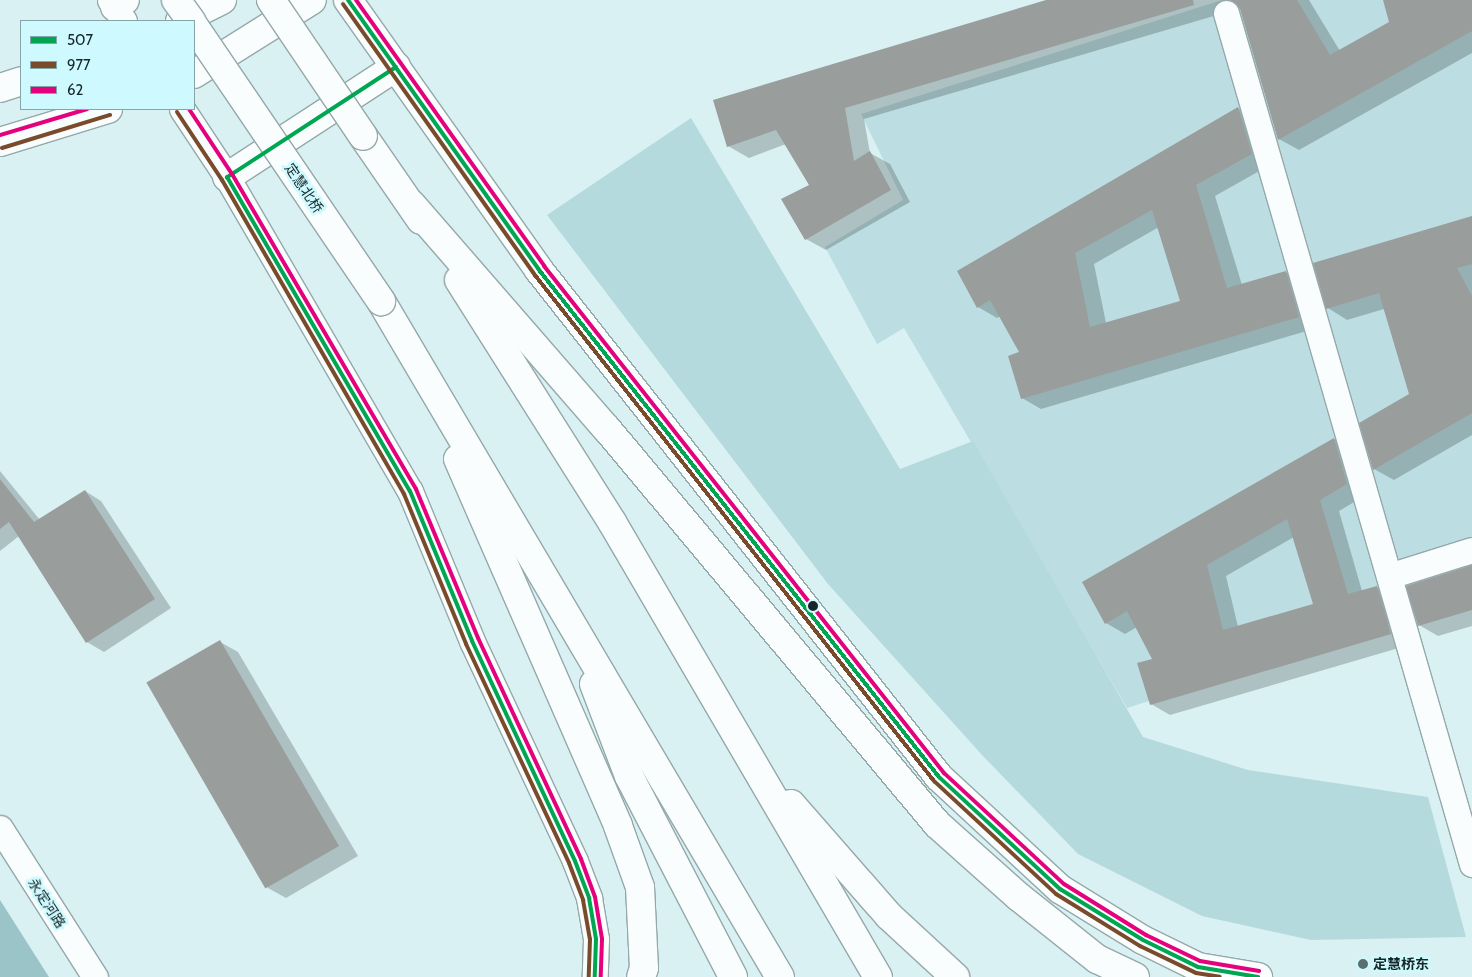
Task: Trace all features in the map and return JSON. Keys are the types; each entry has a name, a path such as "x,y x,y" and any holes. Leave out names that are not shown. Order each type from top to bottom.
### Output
{"main road":[{"path":"176,0 190,20"},
{"path":"182,20 222,0"},
{"path":"272,0 363,136 412,205 612,522 878,977"},
{"path":"195,73 312,0"},
{"path":"348,0 539,270 939,777 1060,889 1143,940 1202,972 1258,977"},
{"name":"定慧北桥","path":"195,27 381,301 414,357"},
{"path":"227,177 396,67"},
{"path":"0,88 20,81"},
{"path":"0,142 105,110"},
{"path":"412,205 608,429 937,824 1019,897 1097,959 1135,977"},
{"path":"414,357 566,610 780,977"},
{"path":"414,357 628,852 640,887 644,968 642,977"},
{"path":"566,610 629,776 733,977"},
{"path":"749,755 889,916 955,977"}],"street":[{"path":"1226,13 1472,864"},
{"path":"183,110 227,177 410,491 472,640 576,861 592,914 596,939 595,977"},
{"path":"1389,576 1472,550"},
{"name":"永定河路","path":"0,828 95,977"}],"shaded area":[{"path":"1222,0 1472,0 1472,597 1127,708 904,328 877,344 825,247 903,200 861,114"},
{"path":"691,118 900,469 973,441 1143,737 1248,770 1428,797 1466,937 1311,940 1202,916 1078,854 982,755 828,584 547,215"},
{"path":"0,900 49,977 0,977"}],"building":[{"path":"1046,0 1193,0 1194,5 845,108 854,161 870,151 891,190 805,240 781,199 809,185 776,130 727,147 713,100"},
{"path":"1231,0 1297,0 1330,55 1389,22 1383,0 1472,0 1472,31 1278,140 1240,9"},
{"path":"1238,107 1252,154 1196,185 1227,288 1286,271 1299,317 1021,399 1008,356 1019,352 990,300 977,308 957,271","holes":["1152,210 1180,301 1090,327 1075,253"]},
{"path":"1472,216 1472,264 1457,268 1472,296 1472,413 1373,470 1359,423 1409,394 1379,293 1326,309 1313,263"},
{"path":"1334,438 1347,484 1320,500 1348,594 1377,586 1391,634 1150,705 1137,663 1152,659 1127,611 1105,624 1082,582","holes":["1287,519 1313,604 1223,630 1207,565"]},
{"path":"0,479 34,522 85,490 155,599 86,643 9,522 0,529"},
{"path":"1472,565 1472,610 1418,626 1406,586"},
{"path":"220,640 339,846 265,889 146,682"}],"transit line":[{"name":"507","path":"348,0 539,270 939,777 1060,889 1143,940 1198,967 1258,977"},
{"name":"62","path":"356,0 544,266 944,773 1064,884 1146,935 1200,961 1259,971"},
{"name":"977","path":"343,4 534,274 934,781 1056,894 1140,946 1196,973 1220,977"},
{"name":"507","path":"396,67 227,177 410,491 472,641 575,861 589,898 596,939 595,977"},
{"name":"62","path":"0,135 84,110"},
{"name":"62","path":"190,110 232,174 416,489 478,638 581,859 595,897 602,939 601,977"},
{"name":"977","path":"177,112 222,180 404,494 466,644 569,863 583,900 590,939 589,977"},
{"name":"977","path":"2,148 110,115"}],"place":[{"name":"定慧桥东","path":"1363,964"}]}
